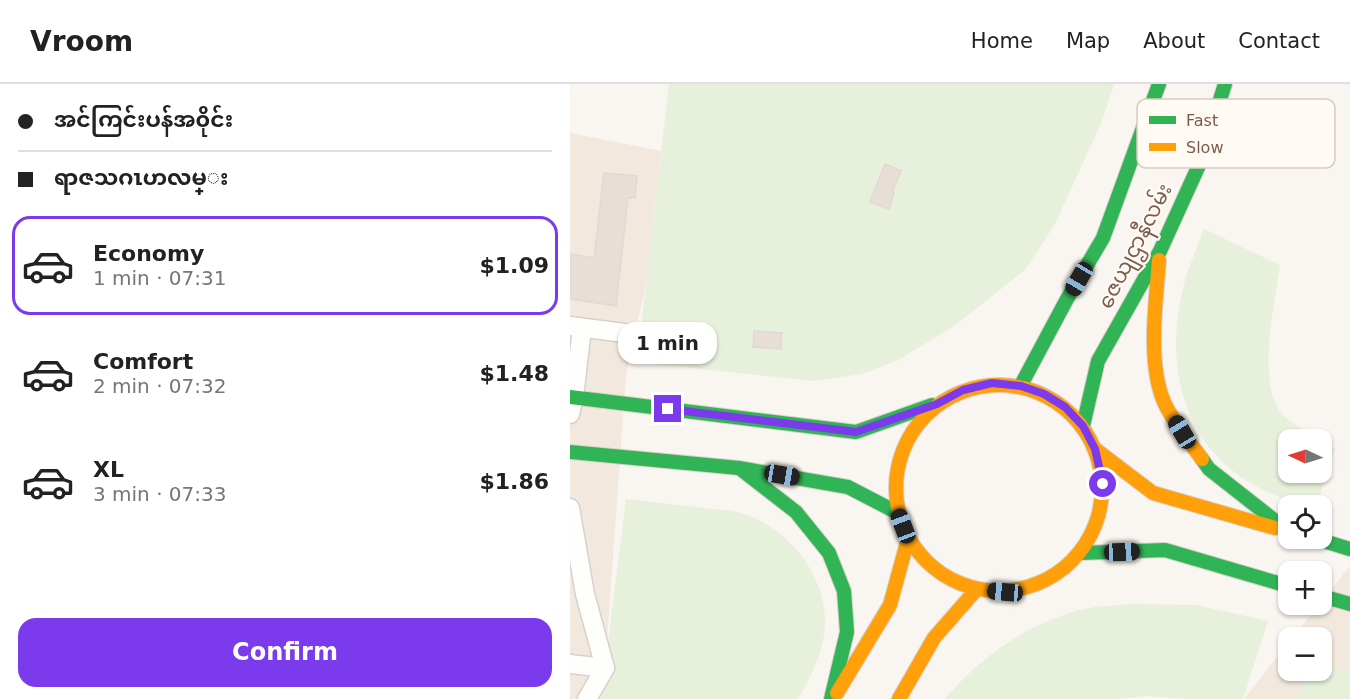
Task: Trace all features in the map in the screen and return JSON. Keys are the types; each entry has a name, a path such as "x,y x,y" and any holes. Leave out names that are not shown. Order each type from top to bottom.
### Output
{"main road":[{"name":"ဇေယျဌာနီလမ်း","path":"1154,99 1160,84"},
{"name":"ဇေယျဌာနီလမ်း","path":"1220,99 1225,84"},
{"name":"ဇေယျဌာနီလမ်း","path":"1021,386 1067,299 1103,238 1137,146"},
{"name":"ဇေယျဌာနီလမ်း","path":"1083,426 1098,361 1160,251 1198,168"},
{"path":"1160,251 1154,327 1156,366 1164,401 1182,432 1209,469 1278,523"},
{"path":"571,402 856,432 937,404 963,390 992,383 1021,386 1044,394 1065,407 1083,426 1095,449 1103,484 1097,521 1080,553 1059,573 1034,586 1005,592 976,590 949,580 926,562 908,539 898,513 895,483 901,452 916,425 937,404"},
{"path":"1095,449 1153,493 1278,528"},
{"path":"570,452 739,468 848,487 898,513"},
{"path":"739,468 796,512 829,553 844,591 847,632 832,699"},
{"path":"832,699 890,605 908,539"},
{"path":"1332,544 1350,549"},
{"path":"1080,553 1165,550 1278,583"},
{"path":"899,699 934,638 976,590"},
{"path":"1332,599 1350,604"}],"street":[{"path":"571,402 576,327 624,333"},
{"path":"570,508 585,594 605,668 586,699"},
{"path":"570,664 605,668"}],"shaded area":[{"path":"570,133 661,151 646,284 626,374 605,668 588,699 570,699"},
{"path":"1350,566 1350,699 1244,699 1278,656 1278,681 1332,681 1332,627 1301,627 1311,615 1332,615 1332,588"}],"green space":[{"path":"669,84 1114,84 1102,121 1055,224 1025,270 954,326 898,360 862,374 814,381 637,362"},
{"path":"1204,229 1280,265 1269,342 1270,383 1274,401 1282,414 1303,429 1278,429 1278,483 1324,483 1320,495 1278,496 1249,482 1225,464 1206,443 1192,419 1182,394 1177,366 1176,338 1179,309 1192,261"},
{"path":"626,499 741,513 775,530 802,556 819,589 824,607 825,626 816,664 798,699 588,699 605,667"},
{"path":"1130,604 1196,605 1268,621 1243,699 1184,699 1145,696 1122,699 945,699 973,669 989,656 1005,644 1041,624 1079,610"},
{"path":"1332,667 1350,671 1350,699 1294,699 1306,681 1332,681"}],"building":[{"path":"885,164 901,171 892,192 894,193 889,209 870,202"},
{"path":"604,173 637,176 635,198 628,198 616,306 570,299 570,254 594,258"},
{"path":"754,331 782,333 781,349 753,347"}],"traffic: fast":[{"path":"1154,99 1159,84"},
{"path":"1220,99 1225,84"},
{"path":"1021,385 1103,238 1137,144"},
{"path":"1083,426 1098,361 1160,251 1198,168"},
{"path":"570,397 856,432 932,405"},
{"path":"570,452 739,468 848,487 898,513"},
{"path":"1202,459 1209,469 1278,523"},
{"path":"743,471 796,512 829,553 844,591 847,632 831,699"},
{"path":"1332,544 1350,549"},
{"path":"1080,553 1165,550 1278,583"},
{"path":"1332,599 1350,604"}],"traffic: slow":[{"path":"1159,260 1154,332 1159,386 1172,417 1202,459"},
{"path":"989,385 1009,385 1039,392 1065,408 1079,422 1095,448 1102,488 1095,528 1079,554 1065,568 1039,584 1009,591 989,591 959,584 933,568 919,554 903,528 896,498 896,478 903,448 919,422 933,408 959,392 989,385"},
{"path":"1095,449 1153,493 1275,528"},
{"path":"837,693 890,605 908,539"},
{"path":"899,699 934,638 976,590"}],"route":[{"path":"668,409 856,432 937,404 963,390 992,383 1021,386 1044,394 1065,407 1083,426 1095,449 1103,484"}]}
